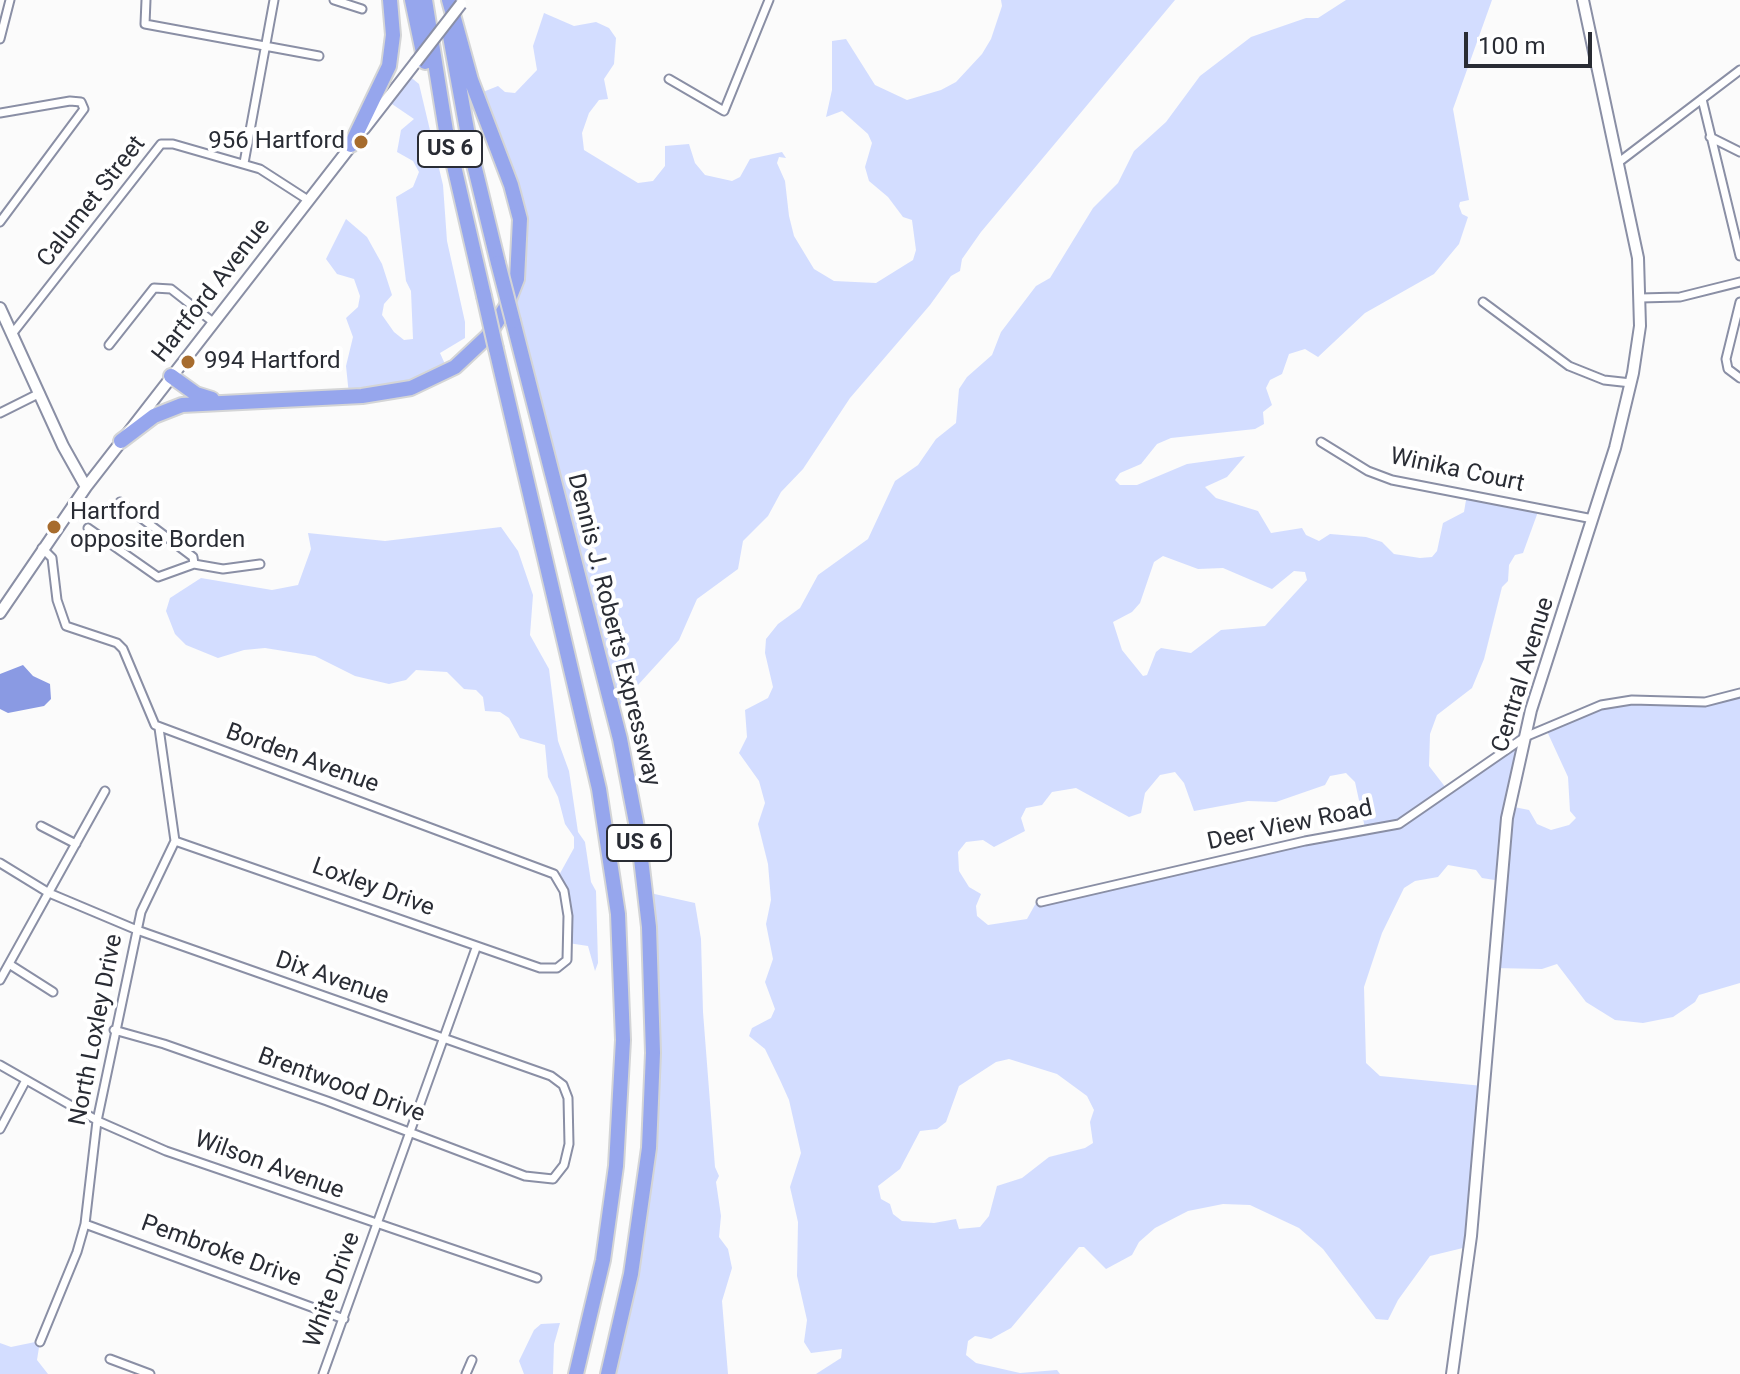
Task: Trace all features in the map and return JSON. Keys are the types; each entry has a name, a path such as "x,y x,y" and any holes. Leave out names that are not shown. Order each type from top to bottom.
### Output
{"highway":[{"path":"351,145 391,59 390,0"},
{"path":"412,0 424,58 446,131"},
{"name":"Dennis J. Roberts Expressway","path":"425,0 446,131 599,789 618,914 623,1024 618,1150 603,1260 576,1374"},
{"path":"122,448 147,420 168,409 230,401 362,396 419,385 446,372 472,353 501,317 517,279 520,219 511,185 471,80 455,1"},
{"name":"Dennis J. Roberts Expressway","path":"455,1 465,121 498,263 622,749 649,927 653,1053 649,1148 631,1274 608,1374"},
{"path":"171,376 202,397 230,401"}],"main road":[{"name":"Central Avenue","path":"1452,1374 1471,1236 1507,818 1525,737 1593,519 1631,383 1640,298 1638,258 1583,0"},
{"name":"Hartford Avenue","path":"0,613 86,487 122,448 171,376 416,62 455,1"},
{"path":"0,308 63,446 86,487"}],"street":[{"path":"0,39 10,0"},
{"path":"146,0 145,24 319,56"},
{"path":"244,163 274,0"},
{"path":"334,0 362,9"},
{"path":"669,79 724,111 769,0"},
{"path":"1619,162 1740,70"},
{"path":"1702,99 1740,256"},
{"path":"0,113 70,101 81,102 84,109 0,222"},
{"path":"1710,137 1740,152"},
{"name":"Calumet Street","path":"12,334 161,144 244,163 271,174 308,200"},
{"path":"1640,298 1680,297 1740,282"},
{"path":"109,345 154,288 171,289 213,322"},
{"path":"1483,302 1569,366 1604,380 1631,383"},
{"path":"1740,302 1726,359 1728,369 1740,378"},
{"path":"0,413 40,393"},
{"name":"Winika Court","path":"1321,442 1368,471 1392,480 1593,519"},
{"path":"120,502 193,557 194,564"},
{"path":"88,528 158,577 194,564 223,569 260,564"},
{"path":"42,548 52,558 57,600 66,626 117,643 123,649 152,719 159,728 175,841"},
{"name":"Deer View Road","path":"1041,902 1305,841 1399,824 1525,737 1583,711 1618,701 1705,702 1740,693"},
{"name":"Borden Avenue","path":"159,728 554,874 564,891 569,948 567,960 557,968"},
{"path":"0,980 105,791"},
{"path":"41,826 76,844"},
{"name":"North Loxley Drive","path":"40,1342 77,1252 85,1224 97,1121 137,930 146,898 175,841"},
{"name":"Loxley Drive","path":"175,841 300,882 476,948 540,968 557,968"},
{"name":"Dix Avenue","path":"0,863 49,893 137,930 441,1040 551,1076 563,1085 568,1098 569,1144 564,1165 553,1179"},
{"name":"White Drive","path":"323,1374 476,948"},
{"path":"9,964 53,992"},
{"name":"Brentwood Drive","path":"114,1030 164,1044 525,1176 553,1179"},
{"name":"Wilson Avenue","path":"0,1065 97,1121 166,1151 537,1278"},
{"path":"0,1129 26,1080"},
{"name":"Pembroke Drive","path":"85,1224 344,1319"},
{"path":"110,1359 150,1374"},
{"path":"466,1374 472,1360"}],"shaded area":[{"path":"1001,0 1175,0 981,232 962,259 960,271 951,276 850,398 803,469 781,492 768,516 743,541 738,569 697,599 679,640 617,708 512,304 525,243 478,94 498,86 505,92 515,93 537,70 533,46 544,13 574,26 596,22 609,28 616,38 614,64 604,79 608,99 599,100 589,113 582,133 584,150 638,183 653,181 665,166 665,146 689,144 695,163 705,175 732,181 740,177 750,159 782,152 786,158 779,157 777,163 785,181 794,236 814,269 834,281 876,283 913,260 916,250 912,220 903,217 888,197 869,181 865,167 872,143 868,134 842,111 826,117 832,90 832,41 846,39 875,85 907,100 956,82 982,54 991,39 1002,6"},
{"path":"1346,0 1492,0 1453,109 1469,200 1460,202 1459,206 1462,214 1468,217 1459,244 1434,274 1365,313 1318,357 1305,349 1289,354 1282,374 1270,380 1266,388 1272,405 1263,412 1264,424 1255,429 1171,438 1157,444 1141,464 1120,473 1115,480 1120,485 1137,485 1187,464 1245,456 1227,477 1205,487 1216,498 1258,511 1271,533 1302,528 1306,535 1319,541 1330,534 1366,537 1382,542 1394,554 1420,558 1432,557 1437,551 1443,523 1464,512 1467,494 1539,509 1523,553 1515,555 1509,565 1508,581 1502,587 1484,659 1472,688 1437,715 1430,734 1429,766 1446,788 1522,739 1509,806 1529,810 1537,824 1551,830 1569,825 1576,818 1570,811 1568,777 1545,727 1607,703 1708,701 1740,692 1740,983 1699,995 1695,1002 1673,1017 1643,1023 1615,1020 1586,1002 1557,964 1542,969 1494,968 1501,881 1482,878 1476,870 1448,865 1438,877 1415,881 1404,888 1382,933 1364,987 1366,1063 1380,1076 1483,1086 1467,1247 1430,1256 1398,1300 1388,1320 1376,1319 1323,1249 1299,1228 1250,1205 1223,1204 1188,1211 1155,1228 1139,1242 1132,1255 1106,1269 1084,1247 1079,1247 1011,1328 991,1339 975,1336 968,1341 966,1355 976,1363 1020,1373 1057,1370 1060,1374 816,1374 841,1358 842,1349 811,1353 804,1342 807,1320 797,1276 798,1222 790,1187 801,1153 789,1100 765,1049 749,1036 752,1028 771,1018 775,1009 765,982 773,959 766,924 771,900 768,864 758,824 765,803 759,781 739,753 747,737 745,710 768,698 773,687 765,653 766,639 778,624 800,608 818,575 868,539 895,481 918,465 936,439 956,423 959,389 967,377 992,355 1001,332 1036,286 1050,278 1093,208 1118,183 1134,151 1166,122 1200,76 1251,37 1306,18 1318,18","holes":["1163,556 1198,569 1223,568 1272,589 1294,571 1305,572 1307,580 1265,626 1221,630 1191,653 1161,648 1156,652 1147,675 1143,676 1122,650 1113,622 1132,612 1140,603 1154,562","1175,772 1184,783 1194,811 1248,801 1276,802 1325,785 1330,776 1346,773 1355,782 1365,828 1046,899 1036,903 1027,919 988,925 977,916 976,906 981,894 969,887 959,871 958,852 966,842 983,840 994,847 1025,831 1021,818 1026,808 1042,805 1052,792 1076,788 1129,817 1141,813 1145,793 1160,775","1009,1059 1057,1074 1087,1096 1094,1110 1090,1122 1093,1143 1049,1157 1022,1178 997,1186 989,1216 980,1227 959,1229 956,1219 934,1223 902,1221 893,1214 890,1204 881,1199 878,1186 900,1169 920,1131 937,1129 946,1122 959,1086 996,1062"]},
{"path":"408,75 419,84 443,185 447,241 465,322 465,338 440,353 449,373 349,395 346,366 353,337 346,318 358,307 360,296 354,279 337,274 326,259 346,219 367,237 382,264 392,295 384,304 382,315 404,340 413,339 411,291 406,281 396,197 413,187 419,172 413,161 397,152 401,130 414,119 389,102"},
{"path":"501,527 518,551 533,595 530,635 549,669 558,741 569,771 578,832 585,842 591,882 596,891 598,963 595,971 588,946 568,943 566,906 558,877 574,848 574,837 565,824 558,797 548,777 545,745 520,738 509,718 500,712 485,711 483,697 476,690 464,689 447,672 416,670 406,680 389,684 355,676 315,656 265,648 244,650 218,658 186,645 175,634 166,611 170,598 201,578 272,590 298,585 311,549 308,533 385,541"},
{"path":"650,893 695,903 701,939 703,1012 715,1167 719,1176 716,1182 721,1216 719,1237 728,1249 732,1268 722,1301 728,1374 609,1374 645,1199"},
{"path":"560,1323 554,1344 553,1374 524,1374 519,1361 534,1330 541,1324"},
{"path":"40,1341 37,1360 48,1374 0,1374 0,1343 11,1347"}],"water":[{"path":"23,665 33,676 50,684 51,699 44,706 8,713 0,709 0,674"}],"place":[{"name":"956 Hartford","path":"361,142"},
{"name":"994 Hartford","path":"188,362"},
{"name":"Hartford opposite Borden","path":"54,527"}]}
